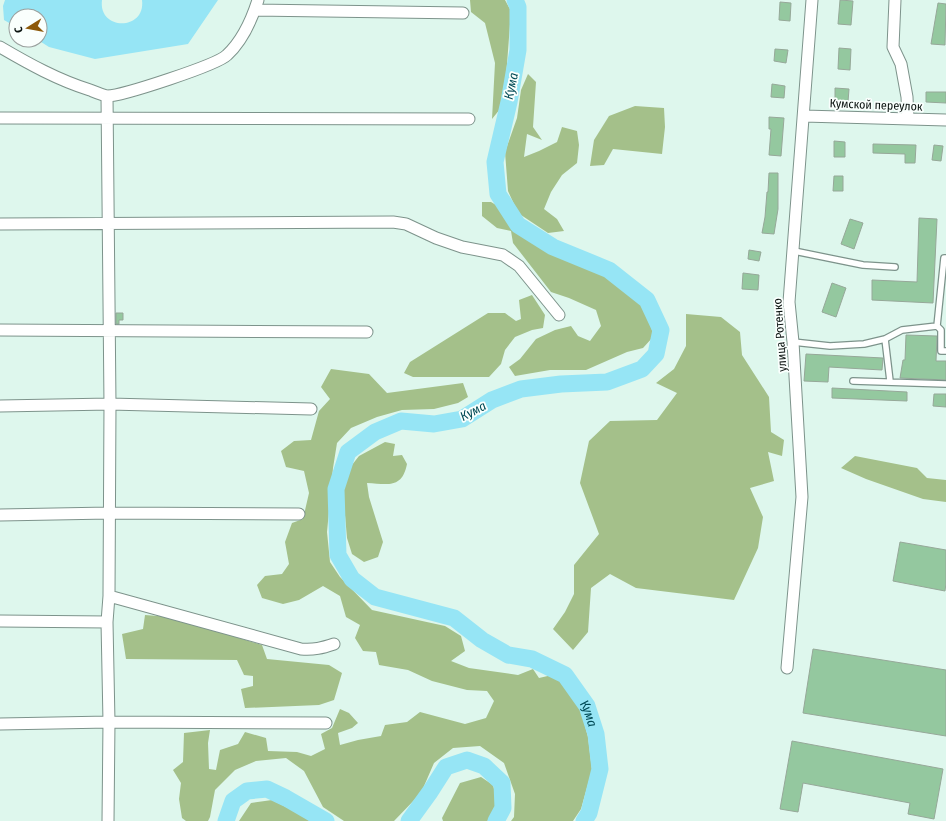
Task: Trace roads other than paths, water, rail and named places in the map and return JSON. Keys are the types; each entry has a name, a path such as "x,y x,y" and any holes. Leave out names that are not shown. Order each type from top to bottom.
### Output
{"street":[{"name":"улица Ротенко","path":"787,668 802,497 793,342 789,302 812,0"},
{"path":"895,0 893,47 901,64 907,97 908,119"},
{"path":"0,47 70,84 107,96 138,89 205,67 226,56 238,42 256,5 463,13"},
{"path":"107,96 110,404 109,596 107,622 109,722 108,821"},
{"name":"Кумской переулок","path":"804,116 946,120"},
{"path":"0,118 469,119"},
{"path":"0,224 393,222 406,224 436,238 462,247 503,255 518,266 559,315"},
{"path":"0,330 367,332"},
{"path":"0,406 110,404 311,409"},
{"path":"0,515 109,513 299,514"},
{"path":"109,596 301,649 320,649 334,644"},
{"path":"0,620 107,622"},
{"path":"0,724 109,722 326,723"}],"lane":[{"path":"794,251 863,265 895,267"},
{"path":"946,258 944,258 937,326 941,330 941,351 946,351"},
{"path":"793,342 830,346 864,344 885,339 902,330 937,326"},
{"path":"885,339 890,381"},
{"path":"853,381 946,384"}],"water":[{"path":"5,0 102,0 103,10 107,17 114,22 122,23 130,22 137,17 141,10 142,0 218,0 188,44 95,59 48,46 48,8 8,8 8,22 4,20 3,6"}],"waterway":[{"name":"Кума","path":"515,0 518,7 518,50 509,102 495,162 498,194 518,225 553,247 609,270 647,300 661,330 656,354 642,369 607,382 561,384 521,389 492,400 462,419 434,424 401,421 375,432 348,452 336,489 338,555 352,579 375,597 454,618 482,640 508,655 532,659 565,675 587,706 596,734 600,769 589,813 584,821"},
{"name":"Кума","path":"409,821 446,767 467,760 484,766 502,783 503,808 496,821"},
{"name":"Кума","path":"226,821 233,801 247,791 267,789 326,821"}]}
